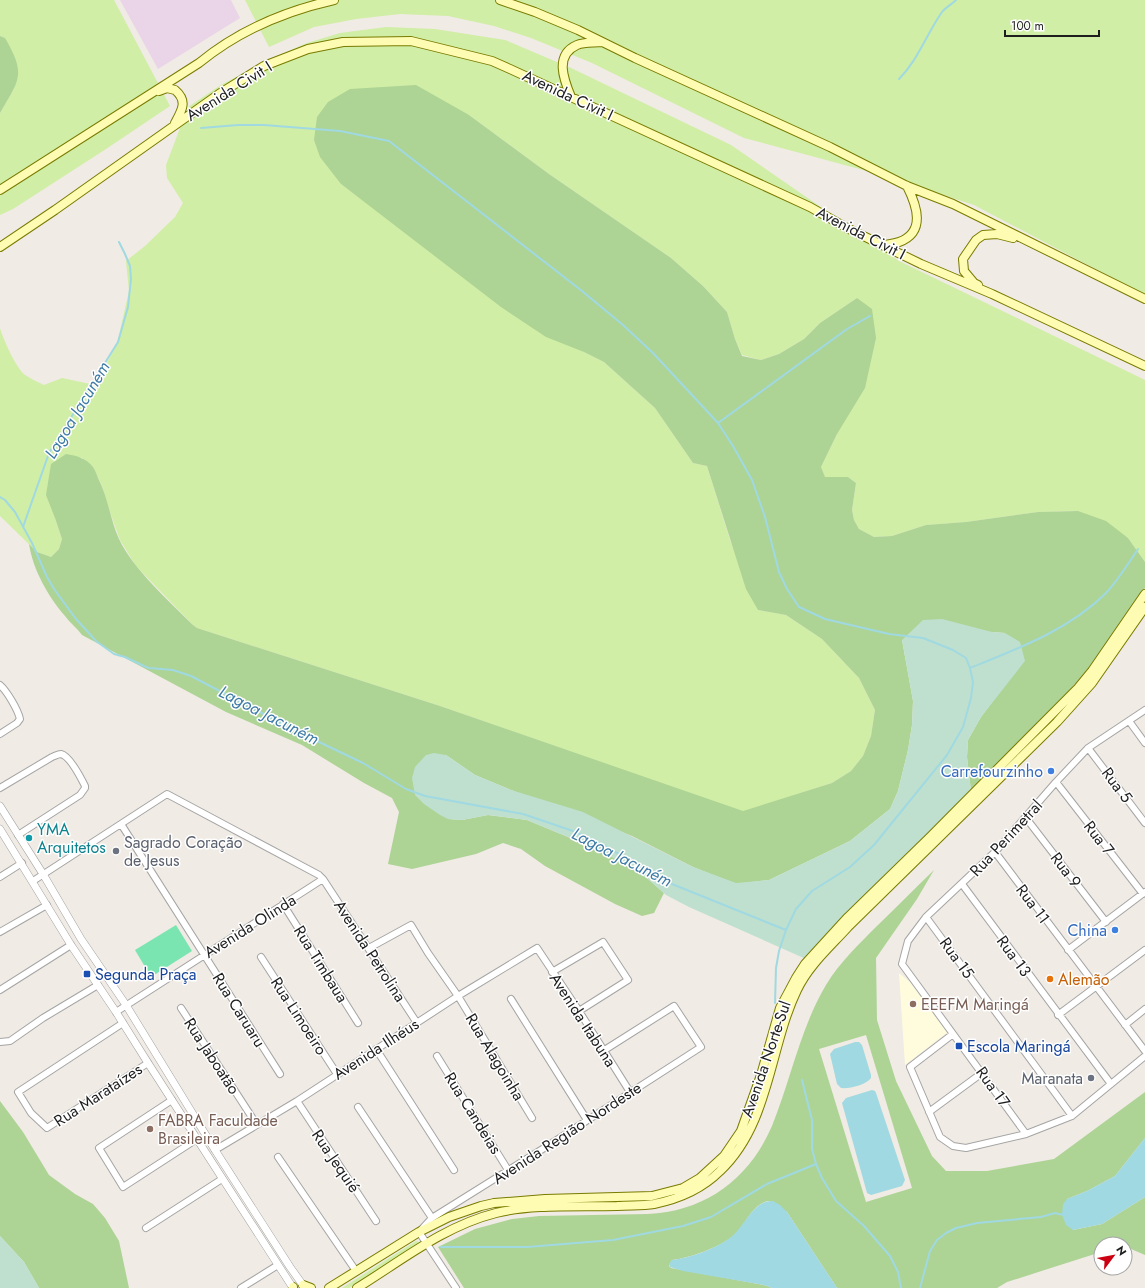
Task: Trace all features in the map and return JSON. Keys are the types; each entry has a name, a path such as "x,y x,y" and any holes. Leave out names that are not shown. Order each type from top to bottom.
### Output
{"main road":[{"path":"0,190 199,63 215,50 258,26 298,10 334,0"},
{"path":"500,0 535,12 578,30 830,147 907,186 952,204 1145,299"},
{"name":"Avenida Civit I","path":"0,247 219,94 264,66 308,49 343,42 411,41 492,61 810,207 847,228 921,264 992,294 1145,366"},
{"path":"571,97 562,71 563,58 569,50 577,45 603,42"},
{"path":"154,92 167,88 175,90 182,98 182,110 174,126"},
{"path":"884,245 900,242 912,234 918,223 913,197 907,186"},
{"path":"992,294 974,283 964,271 963,259 976,240 983,236 997,234 1031,243"},
{"name":"Avenida Norte-Sul","path":"329,1288 419,1232 464,1211 488,1204 545,1199 652,1196 683,1188 709,1171 729,1150 740,1131 761,1075 780,1008 805,964 848,917 1078,688 1092,671 1145,594"},
{"name":"Avenida Norte-Sul","path":"357,1288 428,1243 458,1226 496,1213 532,1208 652,1204 688,1193 712,1179 737,1151 753,1123 760,1105 787,1014 797,990 808,972 848,927 1056,722 1092,683 1145,607"}],"street":[{"path":"0,685 10,699 18,713 20,720 0,734"},
{"name":"Rua Perimetral","path":"902,964 908,941 926,917 995,852 1088,748 1145,710"},
{"path":"1129,721 1145,743"},
{"name":"Rua 5","path":"1088,748 1145,823"},
{"path":"0,788 57,755 64,756 75,768 85,786 83,792 18,834"},
{"name":"Rua 7","path":"1056,782 1144,893"},
{"path":"33,881 167,794 319,874 323,879"},
{"path":"0,806 43,874 81,939 126,1005 215,1150 290,1267 307,1287"},
{"name":"Rua 9","path":"1026,818 1106,922"},
{"name":"Rua Caruaru","path":"121,824 280,1074"},
{"path":"0,829 71,945 116,1012 293,1288"},
{"name":"Rua 11","path":"995,852 1145,1051"},
{"path":"0,877 22,863"},
{"name":"Avenida Olinda","path":"116,1012 323,879"},
{"name":"Avenida Petrolina","path":"323,879 417,1023"},
{"name":"Rua 13","path":"962,884 1110,1084"},
{"path":"1068,950 1144,893"},
{"name":"Rua Timbaua","path":"283,904 358,1023"},
{"path":"0,932 47,905"},
{"name":"Rua 15","path":"926,917 1072,1116"},
{"name":"Rua Alagoinha","path":"369,948 411,925 428,953 458,996 532,1118"},
{"path":"552,972 603,942 628,980 579,1011"},
{"path":"0,990 71,945"},
{"name":"Avenida Itabuna","path":"537,948 630,1092"},
{"name":"Avenida Ilhéus","path":"215,1150 297,1101 458,996 537,948"},
{"path":"1058,1015 1145,950"},
{"name":"Rua Limoeiro","path":"261,957 337,1074"},
{"name":"Rua 17","path":"902,964 1026,1134"},
{"path":"0,1042 10,1041 43,1018 98,985"},
{"path":"512,999 587,1120"},
{"name":"Avenida Região Nordeste","path":"419,1232 432,1218 701,1047 674,1006 603,1051"},
{"name":"Rua Jaboatão","path":"181,1008 257,1125"},
{"path":"1125,1025 1145,1009"},
{"name":"Rua Marataízes","path":"123,1023 18,1092 30,1112 47,1128 148,1063"},
{"path":"953,1034 910,1067 940,1137 953,1146 966,1148 1026,1134 1072,1116 1145,1056"},
{"path":"376,1049 454,1170"},
{"name":"Rua Candeias","path":"437,1056 508,1170"},
{"path":"929,1112 982,1073"},
{"path":"172,1100 99,1148 123,1187 197,1139"},
{"name":"Rua Jequié","path":"297,1101 376,1221"},
{"path":"358,1107 432,1218"},
{"path":"278,1157 356,1272"},
{"path":"146,1228 222,1179"},
{"path":"419,1232 428,1243 456,1288"},
{"path":"242,1288 278,1265"}],"shaded area":[{"path":"120,0 231,0 240,18 158,69"},
{"name":"EEEFM Maringá","path":"899,973 910,982 948,1032 905,1065"}],"green space":[{"path":"0,0 114,0 170,106 13,209 0,215 0,113 14,89 5,38 0,36"},
{"path":"245,0 1145,0 1145,295 974,205 878,174 744,138 592,63 531,38 494,26 448,16 400,14 356,19 314,27 269,47"},
{"path":"386,27 435,29 505,40 571,68 731,145 899,261 1145,380 1145,562 1128,538 1078,511 1038,512 966,522 926,525 892,536 874,537 859,529 854,520 852,510 856,483 848,477 825,478 821,467 837,434 857,298 820,323 804,339 779,354 761,360 742,355 735,339 727,312 703,286 671,258 549,174 469,115 341,184 388,219 584,352 604,362 655,408 693,463 707,466 730,540 758,610 786,615 822,639 859,678 875,710 871,736 863,756 851,771 832,783 743,812 440,706 197,628 136,566 120,540 102,486 93,467 81,457 55,518 62,539 59,549 51,557 37,552 0,516 0,328 14,360 25,375 44,385 62,378 95,385 117,344 129,291 126,261 145,246 175,217 183,203 167,178 166,165 188,107 221,85 272,58 307,43 340,33"},
{"path":"0,36 5,38 12,50 16,60 18,76 16,84 0,113"},
{"path":"416,85 469,115 549,174 671,258 703,286 727,312 742,356 761,360 779,354 804,339 820,323 857,298 872,309 876,338 865,388 837,434 821,467 825,477 848,477 856,483 852,510 854,520 859,529 874,537 892,536 926,525 966,522 1038,512 1078,511 1106,521 1128,538 1145,562 1145,588 1100,654 1058,704 971,791 967,757 968,740 981,717 1008,681 1005,633 992,632 902,640 913,701 912,725 908,750 898,791 890,809 850,841 769,880 736,884 693,867 632,836 475,775 446,755 448,819 462,820 488,815 527,820 604,852 648,879 664,893 654,913 642,916 615,904 545,866 521,849 503,843 476,854 412,869 388,864 399,812 392,798 364,783 302,745 226,712 82,635 67,619 42,582 34,563 29,544 37,552 51,557 59,549 62,539 46,495 51,464 66,454 81,458 93,467 104,493 119,539 125,550 152,584 197,628 440,706 743,811 832,783 851,771 863,756 871,736 875,710 859,678 822,639 786,615 758,610 746,589 707,466 693,463 655,408 604,362 584,352 546,337 501,307 341,184 320,157 314,140 317,117 328,102 350,89"},
{"path":"942,619 992,632 1005,633 1020,642 1025,661 981,717 968,740 967,757 971,791 867,892 806,959 689,907 666,895 648,879 604,852 527,820 488,815 462,820 448,819 424,804 415,795 412,778 415,767 426,755 434,753 446,755 475,775 511,790 583,812 693,867 736,883 769,880 850,841 890,809 898,791 908,750 912,725 913,701 902,640 923,620"},
{"path":"934,870 917,899 876,958 877,1020 896,1081 932,1156 946,1171 987,1171 1054,1159 1145,1092 1145,1138 1115,1176 1087,1191 1067,1199 1073,1230 1102,1224 1145,1197 1145,1255 1133,1250 1133,1236 1093,1236 1093,1255 1007,1282 997,1288 837,1288 787,1212 769,1201 758,1206 737,1233 726,1241 703,1252 672,1260 669,1266 671,1268 764,1285 772,1288 464,1288 438,1247 475,1229 512,1219 539,1216 648,1214 669,1212 707,1199 723,1189 738,1176 751,1162 772,1126 802,1037 826,985 837,969 871,932","holes":["866,1035 912,1188 866,1202 819,1049"]},
{"path":"176,925 192,951 151,977 135,950"},
{"path":"0,1101 23,1132 49,1175 75,1194 93,1204 105,1218 119,1241 129,1288 39,1288 24,1262 0,1236"},
{"path":"0,1236 24,1262 39,1288 0,1288"},
{"path":"416,1241 419,1242 418,1244 349,1288 342,1288"}],"water":[{"path":"859,1042 862,1045 871,1078 865,1083 857,1086 841,1088 837,1084 830,1054 834,1049"},
{"path":"872,1090 876,1093 905,1180 902,1186 871,1195 867,1193 842,1103 846,1098"},
{"path":"1145,1138 1145,1197 1102,1224 1073,1230 1066,1225 1062,1215 1063,1204 1067,1199 1087,1191 1115,1176"},
{"path":"773,1201 787,1212 837,1288 772,1288 764,1285 683,1271 670,1267 669,1264 672,1260 702,1252 724,1242 735,1233 755,1209 766,1202"}],"waterway":[{"path":"899,79 917,56 942,12 956,0"},
{"path":"201,128 238,125 264,125 340,131 389,141 582,291 623,325 653,353 718,423 752,480 765,517 779,572 787,589 799,607 825,619 889,634 923,638 953,650 966,658 973,682 971,698 963,727 947,755 874,845 850,867 812,891 796,909 786,930 779,951 776,968 775,1003"},
{"name":"Lagoa Jacuném","path":"23,527 49,453 118,342 128,307 131,279 130,266 119,242"},
{"path":"718,423 847,329 870,316"},
{"name":"Lagoa Jacuném","path":"0,497 5,500 15,512 54,589 76,619 96,641 114,654 125,657 149,668 173,670 191,676 296,731 363,763 406,789 425,796 523,814 573,831 607,847 667,882 786,930"},
{"path":"970,668 1024,646 1076,618 1106,593 1138,549"},
{"name":"Lagoa Jacuném","path":"802,1080 812,1120 812,1149 822,1178 836,1201 864,1226 890,1256 898,1272 901,1288"},
{"path":"441,1247 527,1247 613,1240 683,1226 711,1217 767,1184 816,1164"},
{"path":"920,1288 930,1251 937,1240 946,1233 956,1228 977,1223 1041,1217 1055,1213 1063,1215"}],"place":[{"name":"Carrefourzinho","path":"1051,771"},
{"name":"YMA Arquitetos","path":"29,838"},
{"name":"Sagrado Coração de Jesus","path":"116,851"},
{"name":"China","path":"1115,930"},
{"name":"Segunda Praça","path":"87,974"},
{"name":"Alemão","path":"1050,979"},
{"name":"EEEFM Maringá","path":"913,1004"},
{"name":"Escola Maringá","path":"959,1046"},
{"name":"Maranata","path":"1091,1078"},
{"name":"FABRA Faculdade Brasileira","path":"150,1129"}]}
